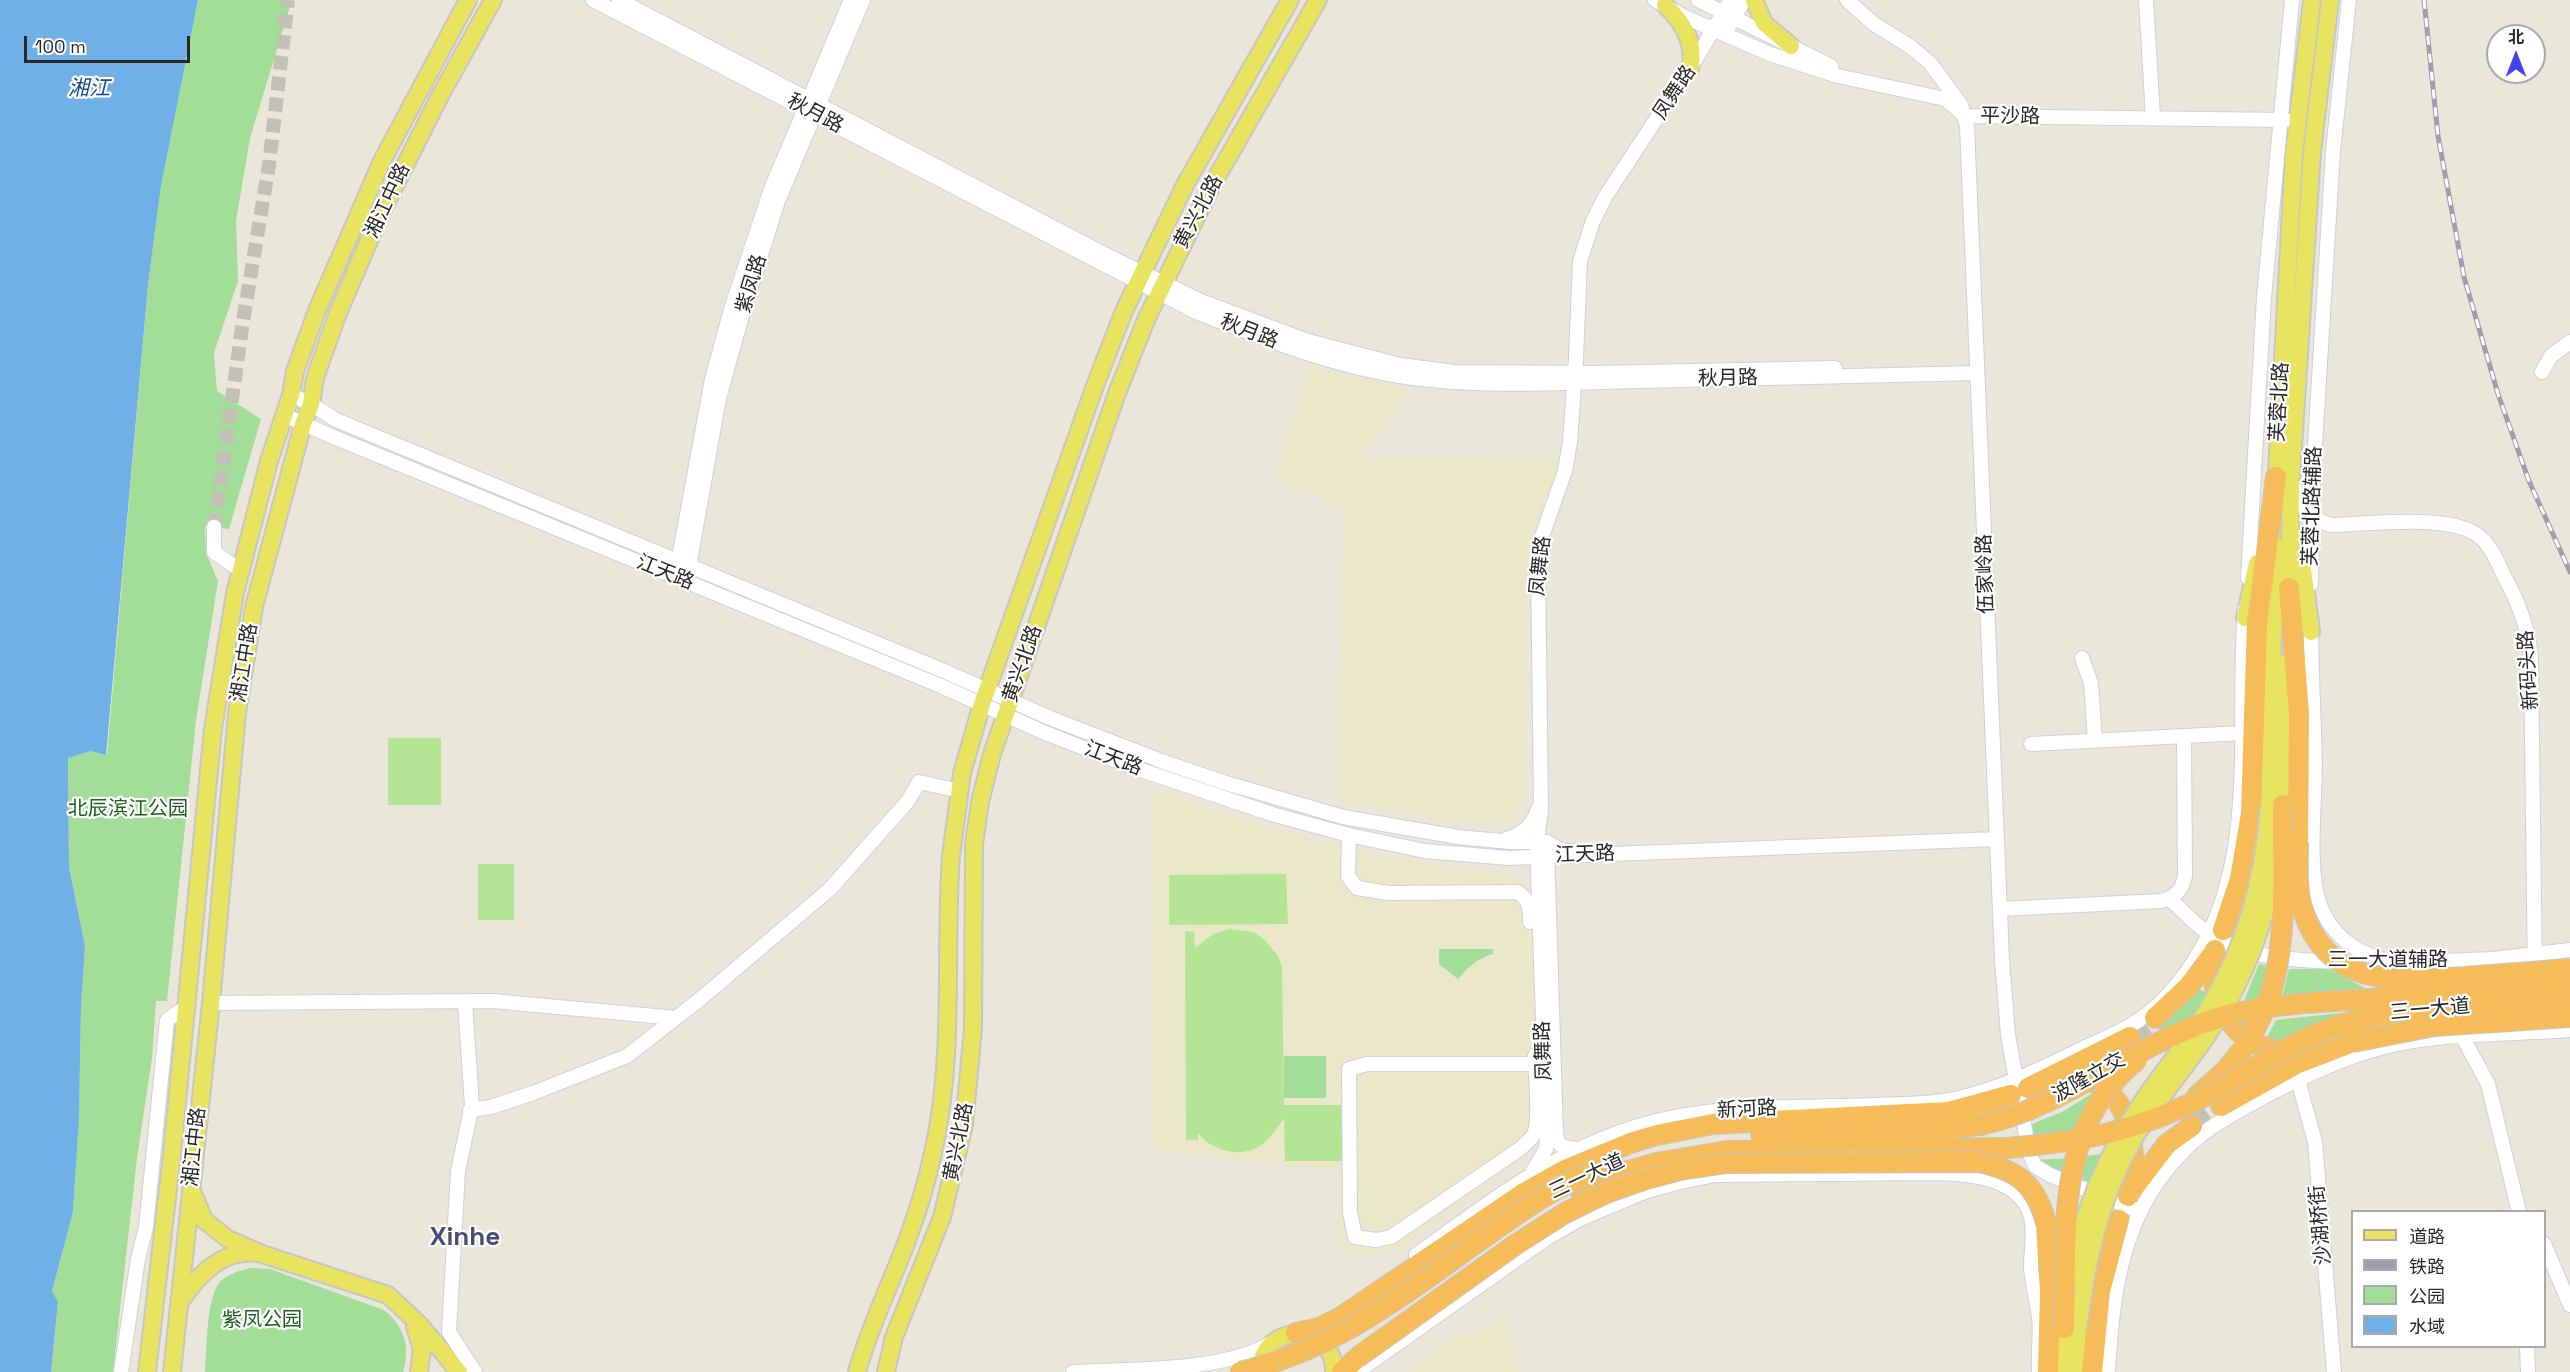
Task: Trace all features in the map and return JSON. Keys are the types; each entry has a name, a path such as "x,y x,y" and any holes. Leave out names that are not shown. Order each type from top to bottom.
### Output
{"highway":[{"path":"2155,1018 2189,986 2216,938 2240,879 2251,814 2258,623 2281,473"},
{"path":"2289,588 2299,713 2300,895 2307,921 2321,945 2344,966 2372,977 2419,980 2570,969"},
{"path":"2183,1107 2225,1071 2247,1044 2269,998 2276,971 2280,940 2276,805"},
{"path":"2216,938 2213,985 2217,999 2236,1028 2259,1045 2289,1052 2319,1054"},
{"name":"三一大道","path":"2314,1003 2570,985"},
{"name":"三一大道","path":"1678,1151 2007,1148 2102,1136 2155,1120 2183,1107 2296,1043 2322,1031 2382,1014 2570,999"},
{"name":"波隆立交","path":"1980,1125 2007,1119 2046,1102 2129,1056 2179,1032 2225,1016 2314,1003"},
{"path":"2221,1106 2268,1079 2319,1054 2352,1042 2433,1026 2570,1017"},
{"path":"2071,1329 2067,1203 2075,1152 2092,1115 2109,1088 2135,1062 2179,1032"},
{"path":"1287,1336 1319,1328 1341,1317 1579,1156 1657,1135 1717,1124 1949,1112 2049,1078 2130,1037"},
{"path":"2049,1078 2071,1076 2097,1083 2121,1106 2127,1120 2132,1149 2134,1203"},
{"path":"1678,1151 1717,1124"},
{"name":"三一大道","path":"1240,1372 1293,1357 1343,1334 1387,1307 1535,1202 1598,1168 1627,1165 1719,1137 1753,1134 1904,1133 1980,1125"},
{"path":"2134,1203 2138,1180 2167,1144 2192,1126"},
{"path":"1678,1151 1726,1163"},
{"path":"1579,1156 1627,1165"},
{"path":"1342,1372 1358,1364 1515,1245 1565,1214 1594,1199 1662,1174 1726,1163 1979,1162 2013,1173 2027,1184 2037,1196 2046,1222 2050,1292 2047,1372"},
{"path":"1594,1199 1627,1165"},
{"name":"三一大道","path":"1284,1372 1358,1339 1554,1205 1627,1165"},
{"path":"2092,1372 2100,1291 2119,1220"}],"main road":[{"name":"湘江中路","path":"442,47 462,0"},
{"name":"湘江中路","path":"147,1372 213,729 235,593 270,461 291,395 295,371 335,265 382,161 468,0"},
{"name":"湘江中路","path":"172,1372 211,1004 237,713 254,607 303,424 311,404 315,378 338,314 381,215 440,96 493,0"},
{"name":"黄兴北路","path":"857,1372 866,1337 915,1219 929,1171 939,1121 946,1058 948,890 954,823 968,747 1096,383 1140,277 1185,185 1290,0"},
{"name":"黄兴北路","path":"886,1372 894,1337 942,1217 964,1125 973,1029 973,882 976,832 985,777 1117,393 1161,288 1211,187 1318,0"},
{"path":"1754,0 1764,23 1791,46"},
{"name":"芙蓉北路","path":"2276,805 2287,258 2312,0"},
{"name":"芙蓉北路","path":"2276,805 2289,588 2281,473 2331,0"},
{"path":"1660,3 1679,19 1690,42 1692,59 1690,69"},
{"path":"2245,618 2281,473"},
{"path":"2281,473 2311,632"},
{"name":"波隆立交","path":"2071,1329 2078,1239 2098,1182 2132,1117 2208,1010 2245,935 2276,805"},
{"path":"191,1188 204,1220 228,1239 261,1254 377,1290 395,1300 459,1372"},
{"path":"181,1302 192,1285 212,1264 237,1254 261,1254"},
{"path":"408,1313 420,1338 422,1349 419,1372"},
{"path":"2039,1320 2047,1372"},
{"path":"2064,1372 2071,1329"},
{"path":"2071,1329 2076,1372"},
{"path":"1260,1372 1263,1354 1287,1336 1314,1337 1322,1343 1333,1359 1334,1372"}],"street":[{"name":"秋月路","path":"593,0 811,106"},
{"name":"秋月路","path":"619,0 811,106 1161,288 1197,312 1274,342 1339,362 1398,376 1455,382 1977,369"},
{"name":"紫凤路","path":"681,579 719,398 778,201 851,0"},
{"name":"紫凤路","path":"811,106 863,0"},
{"name":"平沙路","path":"1698,0 1839,70 1940,91 1970,108 2152,114 2317,116"},
{"name":"凤舞路","path":"1729,15 1731,0"},
{"name":"凤舞路","path":"1579,1156 1563,1147 1558,1142 1556,1134 1548,879 1542,842 1538,558 1541,540 1565,471 1575,378 1580,261 1584,242 1605,197 1690,69 1719,32 1729,15 1744,0"},
{"name":"伍家岭路","path":"1847,0 1874,24 1911,47 1930,63 1959,101 1965,116 2004,999 2029,1152 2036,1166"},
{"path":"2146,0 2152,114"},
{"path":"2216,938 2235,845 2242,733 2245,618 2254,512 2268,258 2292,0"},
{"name":"芙蓉北路辅路","path":"2349,0 2333,151 2312,517 2311,632 2314,695 2315,886 2321,909 2342,939 2370,957 2402,964"},
{"name":"平沙路","path":"1660,3 1719,32 1811,68 1874,85 1944,99 1965,116 2152,114"},
{"path":"2268,258 2287,258"},
{"path":"2542,372 2551,356 2570,342"},
{"name":"江天路","path":"291,395 311,404 336,420 684,562 984,697 1132,767 1275,815 1348,835 1425,851 1495,857 1569,856 1997,837"},
{"name":"江天路","path":"285,416 681,579 984,697"},
{"path":"2255,463 2281,473 2312,517"},
{"name":"新码头路","path":"2312,517 2321,523 2331,525 2446,523 2462,527 2486,543 2514,594 2529,634 2532,658 2532,954"},
{"path":"214,527 214,552 241,571"},
{"name":"新码头路","path":"2311,550 2319,537 2331,532 2446,530 2461,532 2474,539 2490,556 2518,614 2525,635 2527,658 2534,1033"},
{"path":"2082,658 2091,683 2095,741"},
{"name":"江天路","path":"1007,708 1164,762 1343,817 1400,828 1492,840 1542,842 1570,852 1997,837"},
{"path":"2031,744 2242,733"},
{"path":"2000,909 2161,901 2170,899 2181,890 2185,876 2184,737"},
{"path":"470,1110 492,1107 533,1093 627,1056 830,889 908,801 919,782 960,790"},
{"path":"1492,840 1512,838 1528,827 1537,813 1541,792"},
{"path":"1348,835 1348,876 1357,888 1388,893 1517,892 1525,897 1530,905 1535,1064 1536,1125 1534,1134 1521,1148 1391,1237 1376,1240 1355,1236 1352,1231 1350,1212 1349,1069 1368,1064 1535,1064"},
{"path":"1548,879 1552,867 1569,856"},
{"path":"1495,857 1512,861 1526,868 1535,881 1538,896"},
{"name":"凤舞路","path":"1531,1173 1546,1149 1547,1138 1538,896 1543,857"},
{"name":"三一大道辅路","path":"2170,899 2216,938 2232,946 2272,956 2319,961 2402,964 2445,963 2570,950"},
{"name":"新河路","path":"1073,1372 1218,1362 1244,1357 1342,1305 1531,1173 1579,1156 1627,1129 1692,1114 1726,1110 1920,1103 2018,1088 2139,1020 2186,973 2216,938"},
{"path":"465,1002 470,1110 458,1171 449,1332 475,1372"},
{"path":"211,1004 504,1002 676,1018"},
{"path":"121,1372 138,1259 146,1227 167,1020 186,1007"},
{"path":"2108,1372 2113,1299 2134,1203 2201,1136 2239,1110 2298,1080 2379,1048 2462,1036 2570,1030"},
{"path":"2462,1036 2488,1084 2519,1210"},
{"name":"沙湖桥街","path":"2298,1080 2315,1142 2334,1372"},
{"path":"2014,1192 2036,1166 2050,1175 2134,1203"},
{"path":"1358,1364 1555,1233 1619,1201 1676,1183 1716,1175 1934,1173 1986,1178 2014,1192 2030,1214 2031,1268 2039,1320 2038,1372"},
{"path":"138,1259 164,1212"},
{"path":"2546,1249 2570,1305"},
{"path":"2527,1348 2528,1372"}],"shaded area":[{"path":"1309,368 1409,389 1360,458 1558,459 1553,480 1536,521 1527,552 1525,789 1521,806 1511,818 1495,825 1450,821 1337,800 1343,507 1274,477"},
{"path":"1151,789 1290,833 1376,855 1502,873 1526,885 1530,897 1540,1133 1532,1150 1409,1244 1384,1252 1360,1255 1343,1251 1337,1236 1340,1171 1154,1150"},
{"path":"1506,1322 1520,1372 1405,1372 1448,1341"}],"green space":[{"name":"北辰滨江公园","path":"198,0 292,0 250,138 236,221 238,281 214,353 217,391 261,419 229,529 205,526 206,553 218,581 196,720 167,1001 156,1001 152,1058 137,1158 113,1372 51,1372 58,1302 52,1291 73,1212 79,1120 81,1006 85,946 69,867 68,758 91,751 107,754 148,285 161,186"},
{"path":"388,738 441,738 441,805 388,805"},
{"path":"478,864 514,864 514,920 478,920"},
{"path":"1286,874 1288,924 1169,925 1169,875"},
{"path":"1229,929 1253,932 1263,938 1278,956 1282,967 1284,1105 1341,1105 1343,1161 1285,1161 1284,1118 1268,1140 1247,1151 1223,1150 1203,1139 1198,1133 1198,1140 1186,1140 1185,931 1194,932 1195,948 1213,934"},
{"path":"1439,949 1493,949 1493,954 1474,964 1458,979 1439,964"},
{"path":"2259,964 2273,967 2265,998 2244,1001"},
{"path":"2289,969 2329,969 2365,988 2365,994 2281,1001"},
{"path":"2193,987 2212,995 2198,1019 2162,1034 2157,1026"},
{"path":"2360,1011 2279,1048 2263,1044 2276,1020"},
{"path":"1284,1056 1326,1056 1326,1098 1284,1098"},
{"path":"2101,1088 2077,1138 2030,1143 2027,1126 2062,1112"},
{"path":"2108,1153 2092,1189 2080,1184 2087,1156"},
{"path":"2069,1158 2064,1179 2036,1160"},
{"name":"紫凤公园","path":"250,1268 270,1269 384,1310 397,1323 404,1338 406,1354 403,1372 205,1372 209,1316 213,1295 217,1286 227,1276"}],"water":[{"name":"湘江","path":"0,0 198,0 161,186 148,285 106,755 91,751 68,758 69,867 85,946 81,1006 79,1120 73,1212 52,1291 58,1302 51,1372 0,1372"}],"tunnel":[{"path":"214,527 243,321 269,165 288,0"},
{"path":"2130,1037 2155,1018"},
{"path":"2192,1126 2221,1106"}],"railway":[{"path":"2424,0 2438,136 2464,277 2498,394 2529,481 2570,572"}],"district":[{"name":"Xinhe","path":"465,1238"}]}
